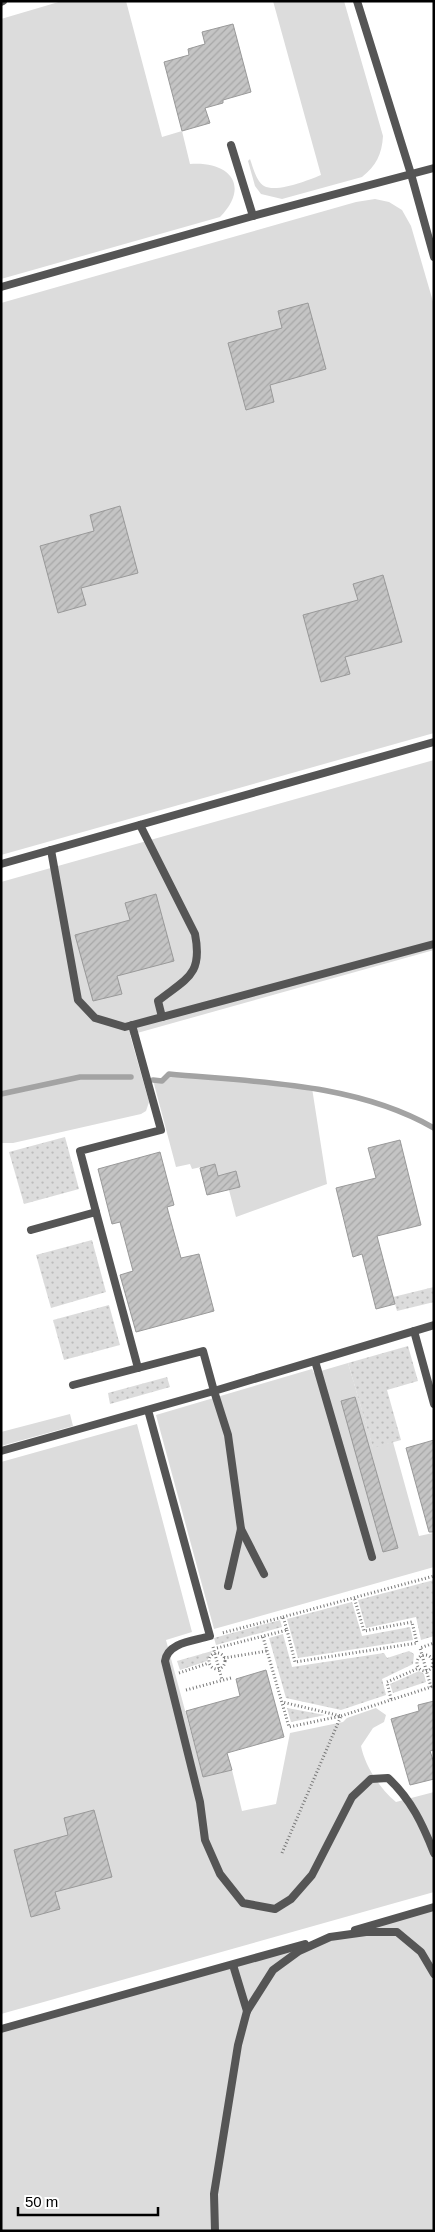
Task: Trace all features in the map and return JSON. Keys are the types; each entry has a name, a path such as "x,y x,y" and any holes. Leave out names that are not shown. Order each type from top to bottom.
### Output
{"lane":[{"path":"357,1 411,174 434,257"},
{"path":"231,145 253,216"},
{"path":"1,287 253,216 434,168"},
{"path":"1,864 434,742"},
{"path":"140,825 195,934 198,953 194,972 158,1001 162,1017"},
{"path":"51,850 78,1000 95,1018 125,1027 434,944"},
{"path":"132,1025 161,1130 80,1151 138,1368"},
{"path":"31,1230 96,1212"},
{"path":"1,1451 214,1391 434,1325"},
{"path":"414,1331 434,1404"},
{"path":"74,1385 203,1352 228,1435 241,1529 264,1574"},
{"path":"315,1361 372,1557"},
{"path":"148,1410 210,1636 171,1648 166,1653 165,1661 200,1802 205,1840 220,1874 243,1903 275,1910 292,1899 312,1875 352,1797 371,1779 388,1778 400,1788 420,1819 434,1854"},
{"path":"228,1586 241,1529"},
{"path":"1,2029 434,1907"},
{"path":"215,2231 214,2194 238,2045 247,2011 273,1970 299,1951 330,1937 366,1932 397,1932 421,1952 434,1974"},
{"path":"233,1964 247,2011"}],"path":[{"path":"222,1680 210,1636 434,1576"},
{"path":"283,1617 295,1662 417,1643 412,1622 364,1631 354,1597"},
{"path":"206,1651 286,1630"},
{"path":"263,1636 289,1727 340,1716 432,1686 420,1648 434,1643"},
{"path":"224,1658 267,1651"},
{"path":"215,1654 220,1654 224,1658 225,1663 219,1669 214,1669 210,1663 211,1656 215,1654"},
{"path":"422,1655 429,1656 433,1663 426,1670"},
{"path":"419,1668 417,1661 422,1655"},
{"path":"169,1676 210,1663"},
{"path":"391,1699 387,1682 419,1668 426,1670"},
{"path":"186,1690 231,1678"},
{"path":"282,1702 340,1716"},
{"path":"282,1852 340,1716"}],"shaded area":[{"path":"62,1 126,1 162,137 182,131 190,164 204,164 225,171 231,177 234,185 234,195 220,217 1,279 1,19"},
{"path":"273,1 344,1 383,136 377,159 362,177 282,199 261,194 255,186 248,161 250,159 261,184 270,188 293,185 321,175"},
{"path":"375,199 389,202 402,210 411,226 434,305 434,733 1,855 1,303 356,202"},
{"path":"434,760 434,950 130,1035 149,1102 146,1111 141,1114 13,1143 1,1143 1,882"},
{"path":"169,1074 312,1088 327,1184 236,1217 229,1190 240,1187 236,1172 218,1176 215,1164 192,1169 190,1164 176,1167 153,1080 162,1081"},
{"path":"65,1137 79,1189 24,1204 9,1152"},
{"path":"92,1240 106,1292 51,1308 36,1255"},
{"path":"434,1287 434,1302 397,1311 393,1297"},
{"path":"109,1305 120,1345 64,1360 53,1320"},
{"path":"408,1346 418,1381 387,1390 401,1440 373,1448 348,1363"},
{"path":"348,1363 373,1447 393,1442 419,1536 433,1533 434,1567 214,1629 156,1415 312,1369 314,1373"},
{"path":"167,1377 170,1387 110,1404 108,1393"},
{"path":"70,1414 73,1426 1,1446 1,1432"},
{"path":"137,1424 192,1632 166,1640 203,1777 232,1770 242,1811 276,1804 290,1733 343,1722 347,1718 376,1708 386,1715 384,1722 373,1728 361,1746 366,1761 379,1784 396,1802 434,1792 434,1892 1,2014 1,1462"},
{"path":"434,1580 434,1636 421,1640 416,1617 366,1628 358,1600"},
{"path":"352,1602 362,1636 410,1627 413,1640 298,1658 287,1619"},
{"path":"280,1620 282,1627 216,1645 214,1638"},
{"path":"283,1634 292,1667 384,1653 387,1658 409,1651 414,1654 413,1664 382,1679 386,1695 341,1710 286,1698 269,1638"},
{"path":"212,1651 207,1661 180,1670 177,1661"},
{"path":"419,1671 424,1674 426,1682 393,1693 390,1684"},
{"path":"287,1708 325,1715 291,1722"},
{"path":"434,1907 434,2231 1,2231 1,2029"}],"building":[{"path":"233,24 251,92 223,100 223,103 205,108 210,123 182,131 164,62 189,55 188,49 205,44 202,32"},
{"path":"308,303 326,369 270,385 274,402 246,410 228,343 282,328 278,311"},
{"path":"120,506 138,573 81,588 86,605 58,613 40,546 94,531 90,515"},
{"path":"383,575 402,642 345,657 350,674 321,682 303,615 358,600 353,584"},
{"path":"156,894 174,961 117,976 122,994 93,1001 75,935 130,920 125,903"},
{"path":"400,1140 421,1225 377,1236 395,1304 376,1309 362,1254 353,1257 336,1188 376,1178 368,1148"},
{"path":"160,1152 174,1205 167,1207 181,1258 199,1254 214,1311 136,1332 120,1275 133,1271 120,1222 112,1224 98,1169"},
{"path":"215,1164 218,1176 236,1171 240,1187 207,1195 200,1168"},
{"path":"355,1397 398,1548 383,1552 341,1401"},
{"path":"434,1440 434,1532 429,1532 406,1448"},
{"path":"266,1670 284,1737 227,1753 232,1770 203,1777 186,1711 240,1696 236,1679"},
{"path":"434,1701 434,1750 430,1751 434,1763 434,1779 410,1785 391,1719 419,1711 418,1705"},
{"path":"94,1810 112,1877 55,1892 60,1909 31,1917 14,1850 68,1835 64,1818"}],"waterway":[{"path":"153,1080 162,1081 169,1074 305,1087 339,1093 372,1102 404,1113 434,1128"},
{"path":"1,1094 80,1077 131,1077"}]}
